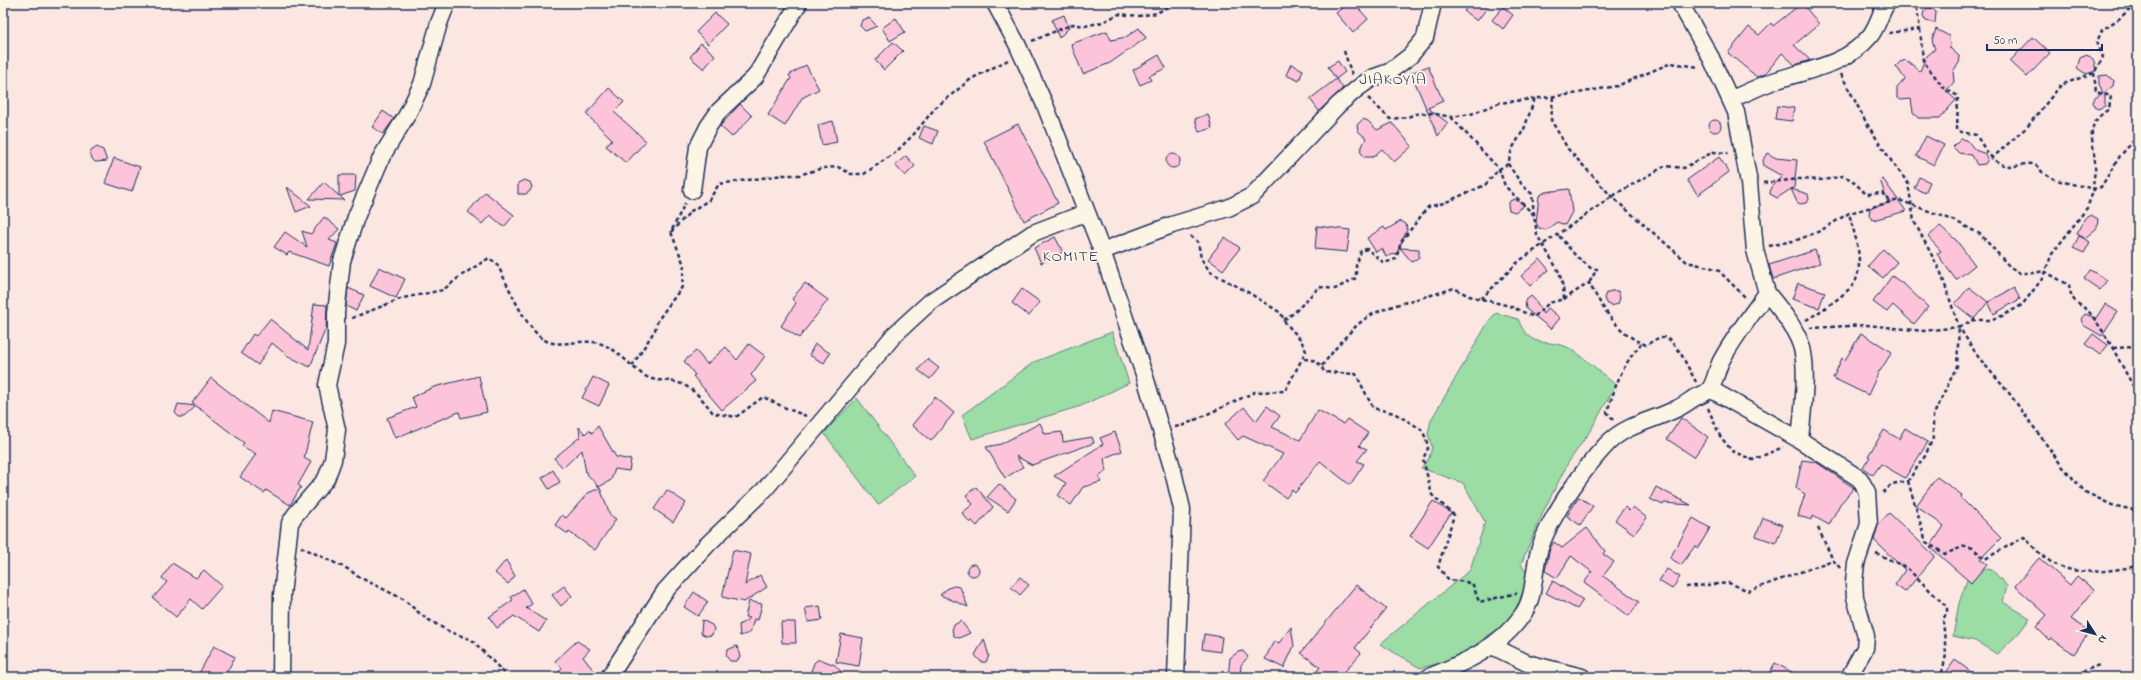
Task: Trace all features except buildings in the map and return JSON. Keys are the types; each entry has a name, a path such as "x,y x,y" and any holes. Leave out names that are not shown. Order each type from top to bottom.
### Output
{"street":[{"path":"281,677 282,595 288,549 287,539 290,523 326,479 333,460 337,430 327,385 336,344 336,313 342,261 356,217 382,156 407,115 422,84 439,23 447,3"},
{"path":"692,190 698,147 708,127 719,111 755,77 799,3"},
{"path":"995,3 1019,49 1045,105 1085,213 1102,252 1162,430 1182,509 1176,677"},
{"path":"1102,252 1172,224 1228,208 1252,196 1338,106 1358,88 1372,78 1389,72 1410,56 1425,38 1433,3"},
{"path":"1680,3 1691,18 1731,99 1741,132 1749,183 1755,250 1767,293 1793,328 1801,346 1804,363 1800,440"},
{"path":"1731,99 1776,80 1807,73 1838,62 1858,48 1871,35 1886,3"},
{"path":"609,677 665,591 707,545 765,490 895,334 930,302 1033,233 1085,213"},
{"path":"1429,677 1464,663 1492,646 1524,614 1533,592 1535,565 1541,544 1563,501 1607,444 1620,432 1676,409 1706,391 1721,361 1767,293"},
{"path":"1706,391 1800,440 1860,479 1867,492 1869,524 1863,547 1856,564 1854,582 1855,597 1866,636 1865,648 1849,677"},
{"path":"1492,646 1527,663 1582,677"}],"path":[{"path":"671,232 691,211 709,200 719,184 783,175 799,175 823,168 838,167 851,174 864,174 896,152 914,134 935,108 971,79 1034,40 1045,34 1073,24 1085,26 1103,22 1119,14 1139,16 1157,12 1174,3"},
{"path":"1916,3 1923,61 1944,88 1958,96 1957,131 1976,135 1991,159 1998,164 2013,166 2033,164 2040,168 2047,176 2094,189 2101,187 2120,156 2138,136"},
{"path":"1793,328 1867,325 1923,330 1960,327 1974,320 1989,320 2002,316 2022,305 2042,279 2052,254 2087,208 2094,189 2092,182 2095,165 2093,127 2097,117 2109,109 2111,96 2096,92 2094,73 2103,57 2098,42 2102,30 2120,18 2136,3"},
{"path":"1871,35 1920,29"},
{"path":"1344,51 1349,69 1360,92 1390,119 1408,117 1415,114 1430,113 1451,117 1471,114 1499,103 1553,97 1617,86 1671,63 1705,67"},
{"path":"1838,62 1842,76 1867,124 1908,183 1914,221 1941,272 1960,327 1979,358 2009,393 2062,466 2085,492 2112,505 2138,511"},
{"path":"1991,159 2027,127 2061,85 2094,73"},
{"path":"1553,97 1551,120 1568,149 1612,197 1687,262 1717,269 1757,308"},
{"path":"1284,321 1295,312 1319,287 1335,289 1356,278 1356,266 1361,251 1367,249 1384,263 1396,259 1402,242 1428,207 1444,203 1485,185 1499,169 1508,164 1512,149 1524,129 1535,98"},
{"path":"1451,117 1499,169 1505,186 1534,215"},
{"path":"1481,299 1519,261 1558,236 1612,197 1665,166 1684,168 1713,152 1744,154"},
{"path":"1508,164 1523,186 1532,194 1537,235 1559,272 1563,287 1564,299"},
{"path":"1749,183 1765,183 1799,179 1824,180 1843,176 1852,180 1866,194 1882,193 1892,203"},
{"path":"632,366 655,330 658,320 682,287 684,265 671,232 692,190"},
{"path":"1755,250 1797,240 1820,231 1849,213 1873,205 1892,203 1899,200 1953,220 1980,234 2010,267 2020,273 2033,274 2044,271 2069,285 2070,296 2078,306 2088,309 2113,348 2138,394"},
{"path":"1793,328 1828,307 1856,280 1860,253 1849,213"},
{"path":"1162,430 1184,424 1255,392 1285,391 1306,351 1301,340 1284,321 1281,313 1246,291 1210,272 1201,258 1198,242 1172,224"},
{"path":"1322,366 1343,339 1369,316 1412,300 1454,288 1481,299 1510,306 1534,317 1549,303 1564,299 1589,283 1597,269 1592,269 1576,256 1558,236"},
{"path":"336,313 346,320 404,298 443,290 489,258 497,264 527,320 540,336 552,344 585,341 604,345 645,376 660,382 671,382 689,387 702,398 713,413 736,418 763,396 788,409 822,421"},
{"path":"1589,283 1606,313 1636,341 1646,346 1660,337 1668,338 1680,352 1706,391 1714,425 1732,451 1753,460 1800,440"},
{"path":"1881,495 1892,484 1908,481 1926,456 1933,438 1933,416 1957,366 1960,327"},
{"path":"1620,432 1607,412 1626,362 1641,344"},
{"path":"2113,348 2138,347"},
{"path":"1302,359 1313,359 1322,366 1324,372 1356,374 1373,408 1394,413 1420,429 1426,438 1428,448 1423,459 1432,495 1454,515 1438,567 1449,580 1466,582 1473,585 1479,602 1513,593 1533,592"},
{"path":"1908,481 1926,542 1945,554 1965,546 1974,548 1985,559 2024,537 2049,561 2074,572 2116,570 2138,566"},
{"path":"1686,587 1729,583 1749,591 1833,560 1818,528"},
{"path":"287,539 404,599 424,617 448,631 472,640 508,677"},
{"path":"1863,547 1906,568 1926,589 1947,607 1947,613 1943,619 1946,655 1941,677"},
{"path":"2069,677 2099,666"}],"green space":[{"path":"1496,313 1518,319 1527,335 1533,339 1559,344 1572,350 1616,385 1592,428 1568,463 1544,510 1521,564 1533,584 1519,616 1486,637 1458,659 1420,668 1380,644 1470,570 1485,522 1463,483 1421,468 1429,458 1432,447 1428,434 1431,420 1490,319"},
{"path":"1112,332 1129,383 1081,406 972,439 962,415 1034,362"},
{"path":"857,398 915,476 878,505 824,433"},
{"path":"1972,566 1992,570 2007,586 2003,602 2030,618 2019,633 1997,654 1975,641 1953,636 1959,603"}],"district":[{"name":"JIAKOYIA","path":"1393,78"},
{"name":"KOMITE","path":"1071,255"}]}
